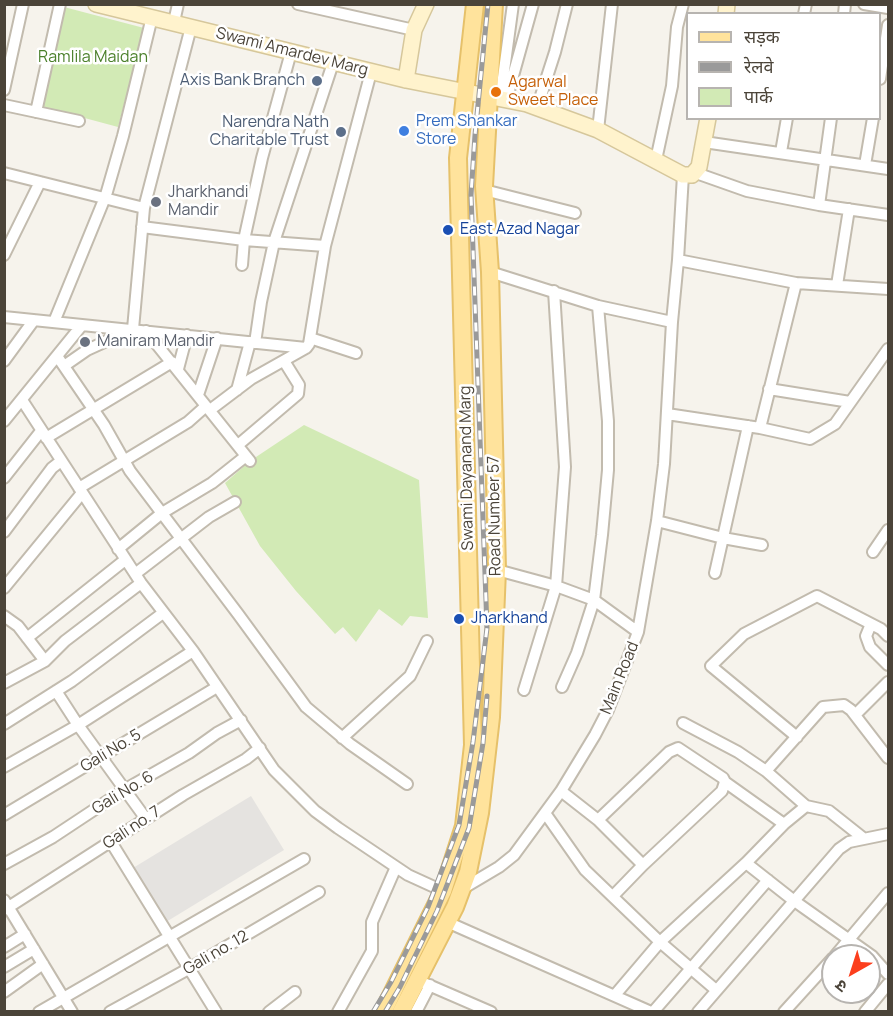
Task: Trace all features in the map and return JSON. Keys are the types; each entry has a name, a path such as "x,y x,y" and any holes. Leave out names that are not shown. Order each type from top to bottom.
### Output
{"main road":[{"name":"Swami Dayanand Marg","path":"383,1011 443,891 464,826 473,745 458,158 475,4"},
{"name":"Road Number 57","path":"401,1011 424,982 468,872 481,801 491,717 497,570 490,272 484,190 498,99 494,4"}],"street":[{"path":"4,90 23,4"},
{"path":"36,112 60,4"},
{"name":"Swami Amardev Marg","path":"96,4 446,90 537,108 598,130 689,174"},
{"path":"174,22 178,4"},
{"path":"298,4 414,30"},
{"path":"406,80 414,30 426,4"},
{"path":"498,99 513,4"},
{"path":"498,99 533,4"},
{"path":"537,108 567,4"},
{"path":"598,130 612,4"},
{"path":"656,160 672,86 678,27 683,4"},
{"path":"864,4 888,8"},
{"path":"54,322 104,198 123,136 152,17"},
{"path":"881,67 888,25"},
{"path":"134,329 144,208 191,27"},
{"path":"242,265 244,240 262,158 291,52"},
{"path":"237,390 253,342 274,242 333,63"},
{"path":"4,588 81,491 123,460 188,422 284,361 308,343 325,246 371,72"},
{"path":"4,105 79,121"},
{"path":"708,120 700,161 689,174 747,190 888,215"},
{"path":"781,152 787,120"},
{"path":"819,204 831,120"},
{"path":"865,165 873,120"},
{"path":"704,142 888,169"},
{"path":"4,173 144,208"},
{"name":"Main Road","path":"461,889 499,867 514,855 561,791 608,710 638,632 664,464 672,322 689,174"},
{"path":"4,255 40,182"},
{"path":"484,190 575,213"},
{"path":"837,285 849,209"},
{"path":"142,227 244,240 325,246"},
{"path":"678,260 796,282 888,289"},
{"path":"490,272 598,306 672,322"},
{"path":"760,428 796,282"},
{"path":"524,690 556,586 566,467 554,291"},
{"path":"562,687 577,653 594,600 608,460 608,421 598,306"},
{"path":"4,317 217,339 308,343 356,353"},
{"path":"4,362 34,320"},
{"path":"4,422 82,325"},
{"path":"64,366 87,350 134,329"},
{"path":"118,549 162,513 248,458 146,331"},
{"path":"4,478 44,434 175,366 187,335"},
{"path":"198,395 217,339"},
{"path":"667,414 760,428 810,439 835,424 888,349"},
{"path":"57,356 123,460 306,707 342,738 407,784"},
{"path":"237,445 298,394 299,385 284,361"},
{"path":"770,389 850,402"},
{"path":"22,400 125,560 193,651 274,770 315,810 396,867 443,891"},
{"path":"715,573 748,426"},
{"path":"4,532 52,468 61,461"},
{"path":"4,683 45,661 181,538 209,517 235,502"},
{"path":"657,521 723,538 762,545"},
{"path":"873,552 888,530"},
{"path":"27,638 125,560"},
{"path":"497,570 556,586 594,600 638,632"},
{"path":"797,737 711,666 744,634 817,596 881,629 888,636"},
{"path":"4,724 164,613"},
{"path":"4,616 18,626 45,661"},
{"path":"871,624 866,636 870,647 888,666"},
{"path":"342,738 410,676 427,640"},
{"path":"4,766 78,724 193,651"},
{"path":"855,715 888,682"},
{"name":"Gali No. 5","path":"4,815 217,687"},
{"path":"56,690 146,819"},
{"path":"766,771 823,707 844,705 855,715 888,758"},
{"name":"Gali No. 6","path":"4,864 53,837 124,790 241,720"},
{"path":"683,723 738,752 766,771 806,806 829,811 863,838"},
{"name":"Gali no. 7","path":"6,906 183,795 246,759 260,748"},
{"path":"598,820 673,750 678,748 723,778 725,782 784,824"},
{"path":"613,896 722,791 725,782"},
{"path":"561,791 598,820 643,865"},
{"path":"615,996 660,942 747,862 784,824 806,806"},
{"path":"545,813 585,870 660,942 716,990"},
{"path":"698,1011 839,849 849,842 888,834"},
{"path":"111,842 216,1011"},
{"path":"39,1011 304,860"},
{"path":"747,862 793,900 872,956 888,974"},
{"path":"338,1011 372,951 372,922 396,867"},
{"path":"447,922 652,1011 768,880"},
{"name":"Gali no. 12","path":"110,1011 190,968 320,892"},
{"path":"845,944 888,893"},
{"path":"6,906 72,1011"},
{"path":"4,947 25,934"},
{"path":"4,967 34,950"},
{"path":"4,992 43,963"},
{"path":"784,1011 821,971"},
{"path":"416,1011 424,982 479,1009 491,1011"},
{"path":"865,1011 888,984"},
{"path":"269,1011 296,992"}],"green space":[{"name":"Ramlila Maidan","path":"64,7 144,28 118,127 40,106"},
{"path":"304,425 419,480 428,618 410,616 402,626 379,609 356,642 343,627 335,634 260,546 225,483 250,461"}],"shaded area":[{"path":"251,796 284,850 166,922 133,868"}],"railway":[{"path":"373,1012 391,982 428,907 459,825 473,742 487,628 471,195 488,4"},
{"path":"385,1012 400,987 437,911 469,828 483,743 487,696"}],"place":[{"name":"Axis Bank Branch","path":"317,81"},
{"name":"Agarwal Sweet Place","path":"496,92"},
{"name":"Prem Shankar Store","path":"404,131"},
{"name":"Narendra Nath Charitable Trust","path":"341,132"},
{"name":"Jharkhandi Mandir","path":"156,202"},
{"name":"East Azad Nagar","path":"448,230"},
{"name":"Maniram Mandir","path":"85,342"},
{"name":"Jharkhand","path":"459,619"}]}
